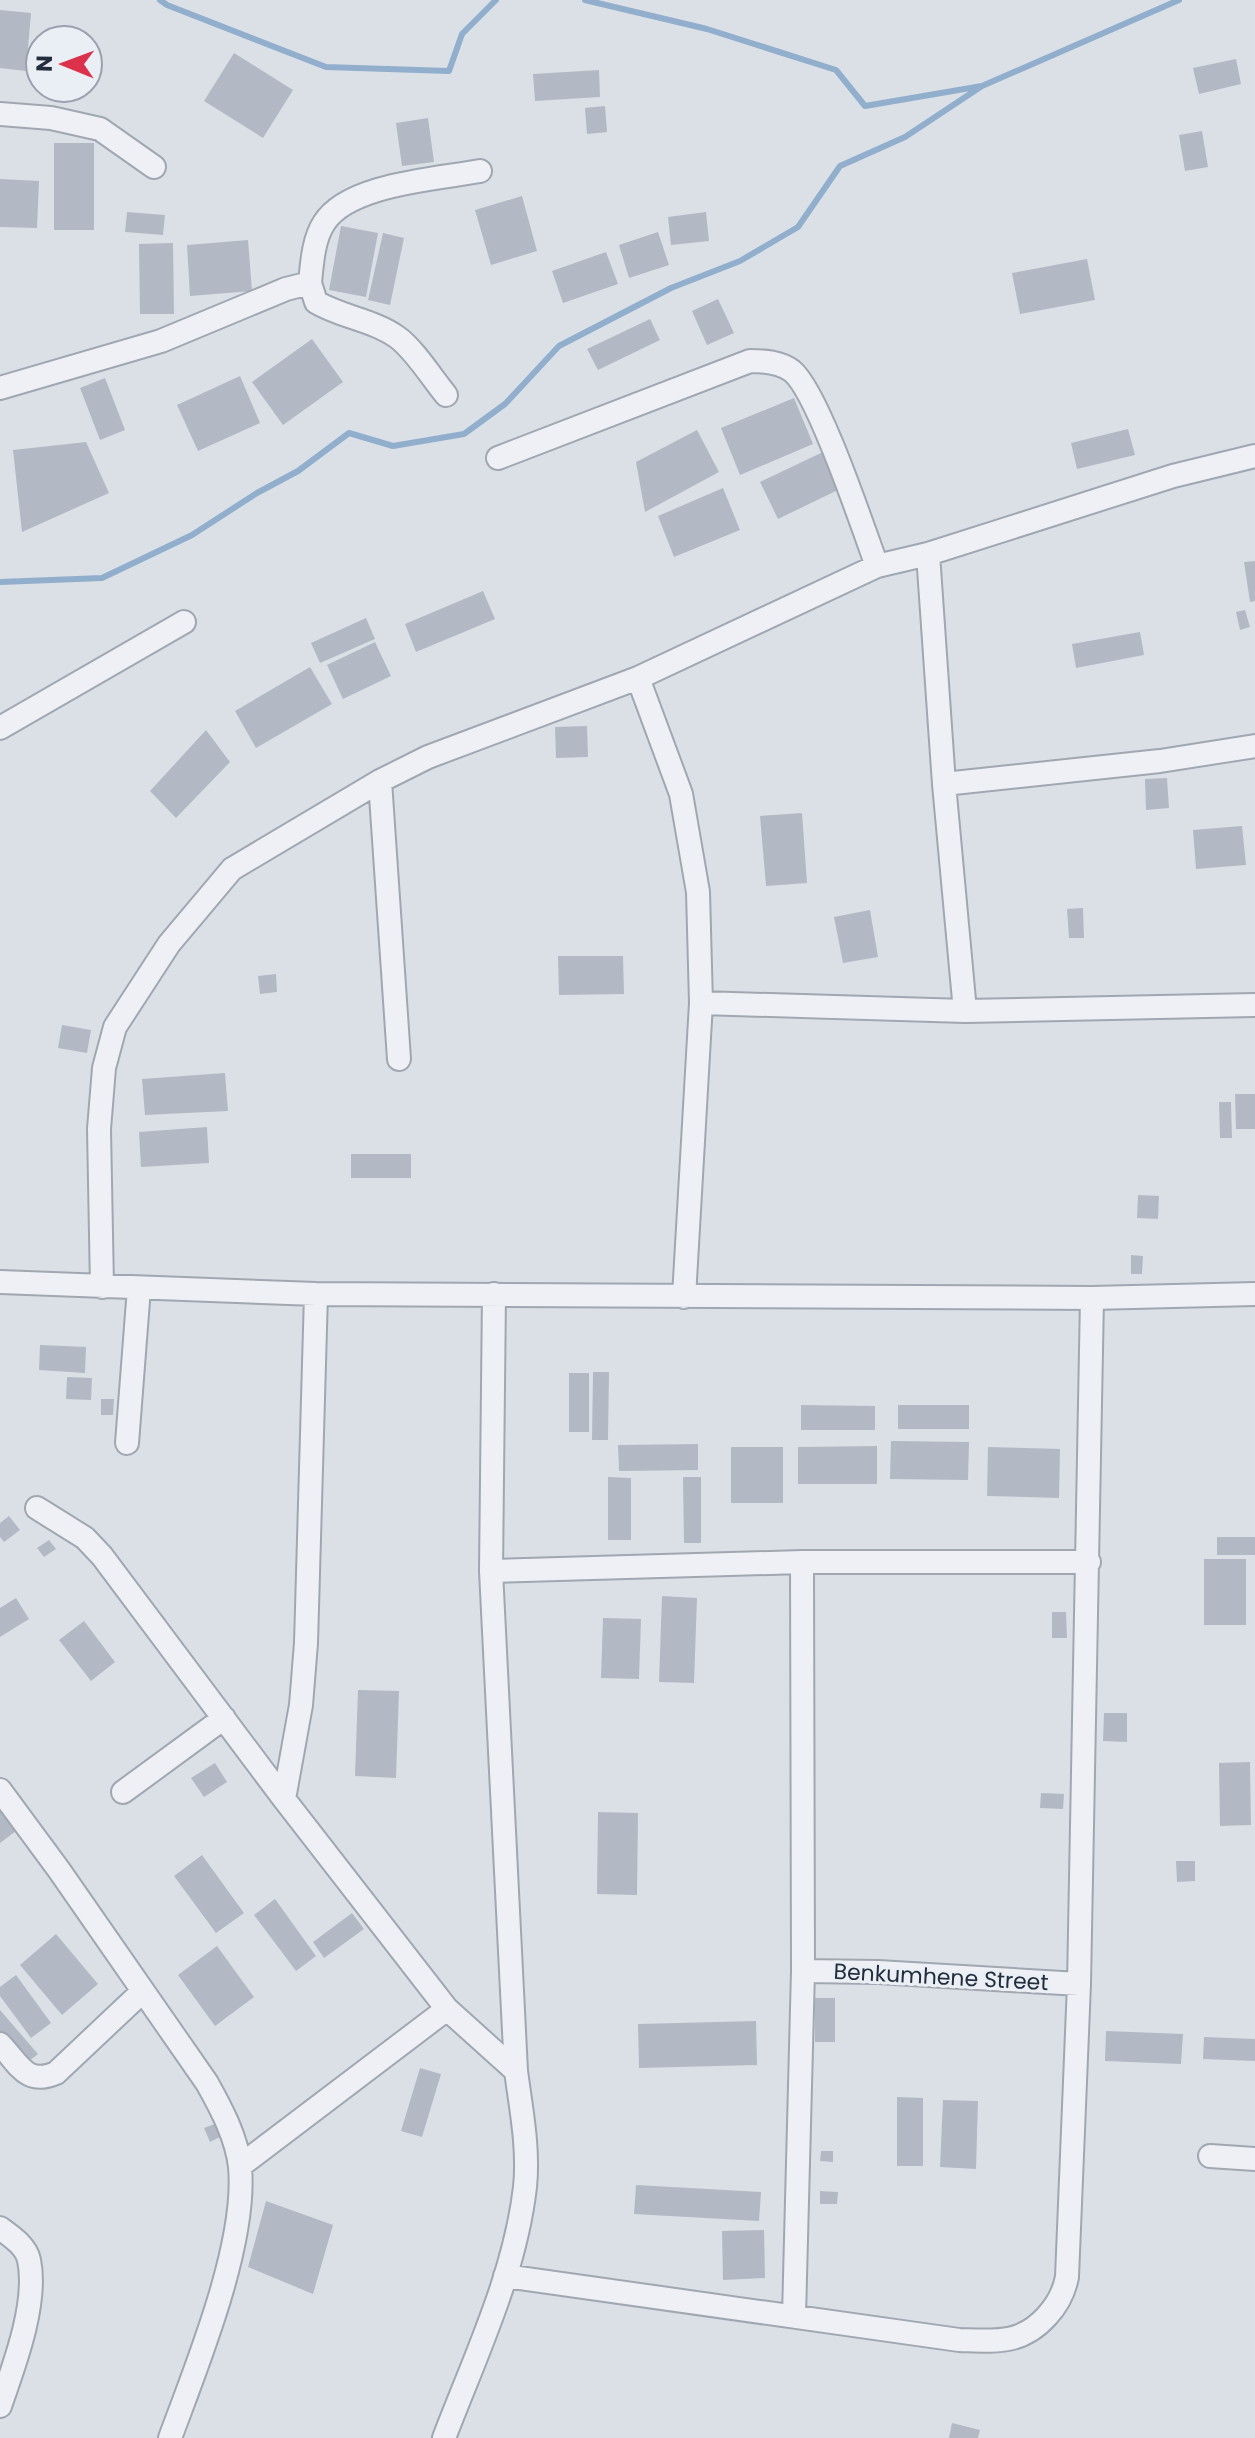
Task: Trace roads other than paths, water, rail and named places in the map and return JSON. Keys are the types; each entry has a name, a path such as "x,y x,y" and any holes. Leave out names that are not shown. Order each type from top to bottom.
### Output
{"street":[{"path":"0,114 51,118 100,129 154,167"},
{"path":"446,395 399,338 316,302 310,283 314,253 324,223 344,203 367,192 480,171"},
{"path":"0,388 161,341 286,289 310,283"},
{"path":"498,458 750,361 769,361 792,371 815,408 877,566"},
{"path":"102,1287 99,1129 104,1068 115,1027 169,944 232,869 380,781 428,757 638,678 877,566 928,554 1173,476 1255,456"},
{"path":"928,554 944,784 965,1011"},
{"path":"0,728 184,622"},
{"path":"638,678 681,794 698,892 701,1003 684,1297"},
{"path":"944,784 1160,761 1255,746"},
{"path":"380,781 399,1059"},
{"path":"701,1003 965,1011 1255,1005"},
{"path":"0,1282 316,1294 1092,1298 1255,1294"},
{"path":"127,1443 139,1288"},
{"path":"284,1799 301,1705 306,1643 316,1294"},
{"path":"444,2438 505,2276 525,2189 526,2166 516,2071 491,1571 494,1294"},
{"path":"505,2276 959,2340 1014,2339 1035,2329 1055,2307 1064,2291 1067,2277 1079,1984 1092,1298"},
{"path":"37,1508 85,1538 102,1556 284,1799 447,2009 516,2071"},
{"path":"491,1571 802,1562 1089,1562"},
{"path":"794,2316 803,1971 802,1562"},
{"path":"123,1792 224,1718"},
{"path":"0,1790 207,2083 224,2113 240,2166 239,2207 230,2257 170,2438"},
{"name":"Benkumhene Street","path":"803,1971 878,1972 1079,1984"},
{"path":"0,2044 29,2075 42,2079 56,2073 143,1991"},
{"path":"240,2166 447,2009"},
{"path":"1210,2156 1255,2159"},
{"path":"0,2228 22,2247 29,2259 24,2334 0,2406"}],"waterway":[{"path":"160,0 326,67 449,71 462,34 496,0"},
{"path":"585,0 707,29 836,70 865,106 982,86 1179,0"},
{"path":"0,582 102,578 192,535 298,471 349,433 393,446 464,434 505,404 559,346 671,288 740,261 798,227 840,166 905,137 982,86"}]}
